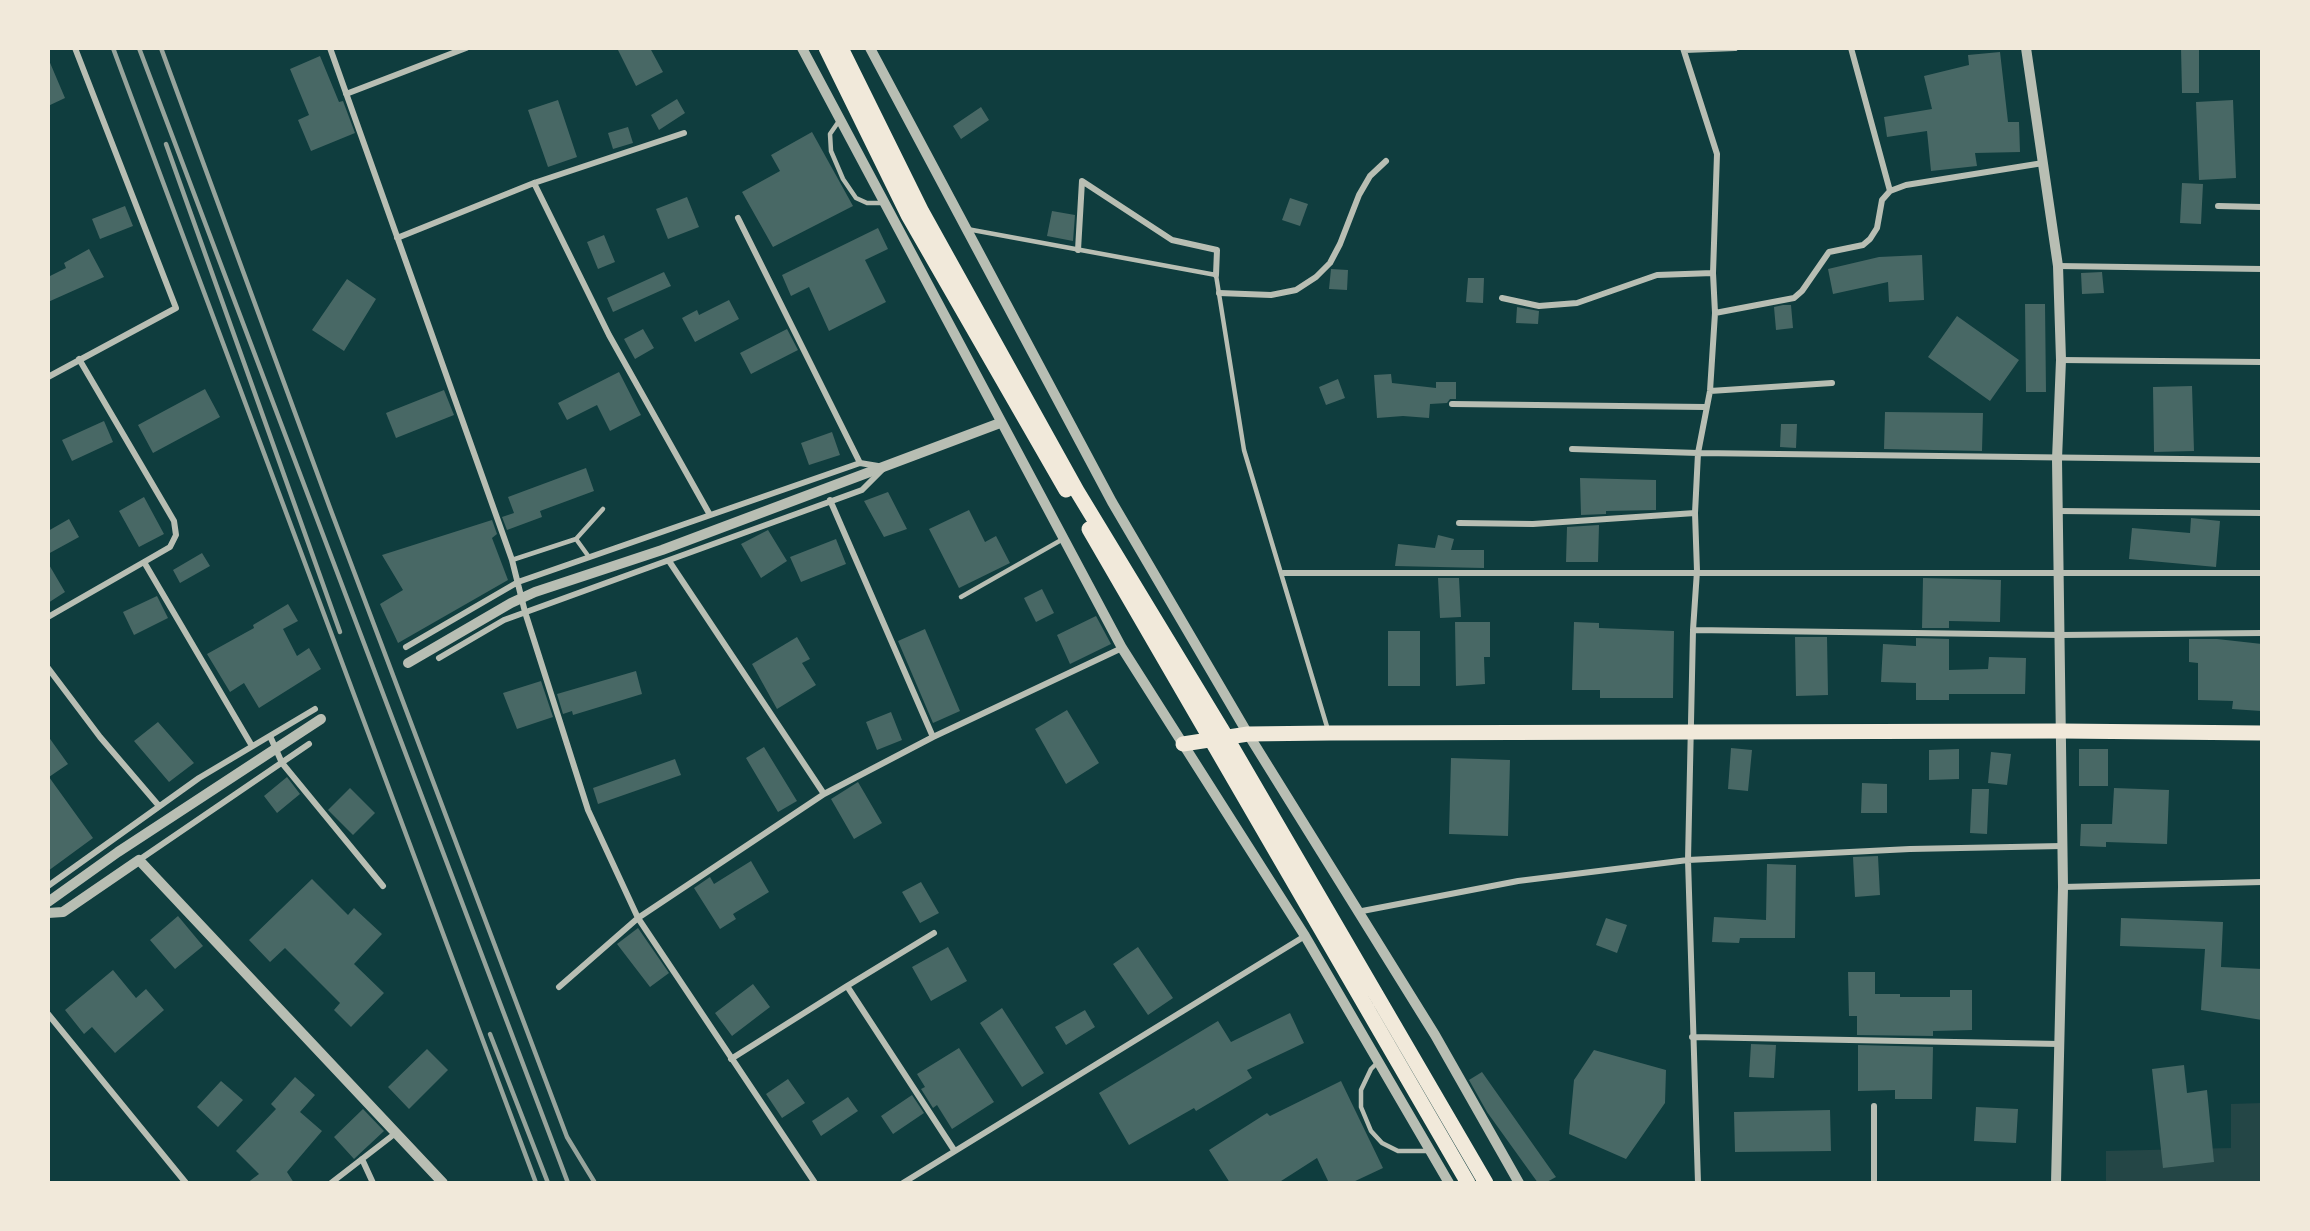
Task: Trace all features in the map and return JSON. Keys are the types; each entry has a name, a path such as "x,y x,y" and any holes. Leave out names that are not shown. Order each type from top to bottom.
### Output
{"main road":[{"path":"826,48 841,58 922,212 1077,491 1222,730 1486,1183"},
{"path":"841,58 914,225 1468,1183"},
{"path":"1183,744 1248,734 1329,733 2062,731 2262,733"}],"street":[{"path":"48,377 176,308 75,48"},
{"path":"330,48 512,560 525,610 588,810 638,918 815,1183"},
{"path":"346,94 466,48"},
{"path":"802,48 1122,648 1305,936 1449,1183"},
{"path":"870,48 963,228 1112,502 1248,734 1435,1035 1519,1183"},
{"path":"1698,1183 1688,860 1693,732 1695,513 1698,453 1705,407 1710,391 1715,313 1713,273 1717,153 1684,49 1735,48"},
{"path":"1851,48 1890,191"},
{"path":"2026,48 2058,266 2061,360 2057,459 2063,887 2056,1183"},
{"path":"397,238 534,183 684,133"},
{"path":"1219,293 1271,295 1296,290 1316,277 1330,263 1359,195 1370,176 1386,161"},
{"path":"1715,313 1794,298 1802,291 1828,252 1863,245 1870,239 1877,228 1882,200 1890,191 1906,185 2043,163"},
{"path":"1078,250 1082,181 1172,240 1217,250 1216,275"},
{"path":"534,183 609,335 710,515"},
{"path":"2218,206 2262,207"},
{"path":"738,218 860,463"},
{"path":"2058,266 2262,269"},
{"path":"1502,298 1539,306 1577,303 1657,275 1713,273"},
{"path":"48,617 170,547 177,535 174,520 79,359"},
{"path":"2061,360 2262,362"},
{"path":"1710,391 1832,383"},
{"path":"1452,404 1705,407"},
{"path":"408,663 511,603 535,592 662,550 1000,423"},
{"path":"1572,449 2057,459 2262,460"},
{"path":"406,647 519,585 589,557 860,463 884,467"},
{"path":"440,658 525,610 669,561 862,490 884,467"},
{"path":"830,500 933,736"},
{"path":"2058,511 2262,513"},
{"path":"1458,523 1533,524 1695,513"},
{"path":"669,561 824,794"},
{"path":"144,562 252,746"},
{"path":"1283,573 1696,571 2262,573"},
{"path":"1693,630 2061,635 2262,633"},
{"path":"559,987 638,918 824,794 933,736 1122,648"},
{"path":"49,671 100,737 159,806"},
{"path":"48,886 199,778 252,746 272,739 315,709"},
{"path":"48,902 118,852 321,719"},
{"path":"272,739 282,763 383,886"},
{"path":"48,913 63,912 309,744"},
{"path":"1357,912 1518,881 1688,860 1910,849 2062,846"},
{"path":"139,860 397,1132 442,1183"},
{"path":"2063,887 2262,882"},
{"path":"731,1059 934,933"},
{"path":"903,1183 1305,936"},
{"path":"847,986 954,1150"},
{"path":"48,1014 186,1183"},
{"path":"1692,1037 2060,1044"},
{"path":"1874,1106 1874,1183"},
{"path":"331,1183 397,1132"},
{"path":"362,1159 373,1183"}],"lane":[{"path":"839,121 830,134 831,151 843,179 856,198 867,203 883,203"},
{"path":"963,228 1216,275 1244,450 1283,573 1329,733"},
{"path":"512,560 576,539 603,509"},
{"path":"576,539 589,557"},
{"path":"961,597 1063,539"},
{"path":"1378,1062 1371,1069 1361,1090 1361,1107 1371,1131 1382,1143 1398,1151 1430,1151"}],"shaded area":[{"path":"2262,1103 2262,1183 2106,1183 2106,1151 2231,1148 2231,1104"}],"building":[{"path":"617,48 650,48 663,72 636,86"},
{"path":"2181,48 2199,48 2199,93 2182,93"},
{"path":"2000,52 2008,122 2019,122 2020,152 1975,153 1977,166 1931,171 1927,131 1887,137 1884,117 1932,109 1924,76 1969,65 1968,55"},
{"path":"320,56 339,102 343,101 355,133 311,151 298,120 309,115 290,69"},
{"path":"48,58 65,98 48,106"},
{"path":"677,99 685,113 659,130 651,115"},
{"path":"558,100 577,157 548,167 528,110"},
{"path":"2233,100 2236,178 2199,180 2196,102"},
{"path":"981,107 989,120 961,139 953,126"},
{"path":"628,127 633,143 613,149 608,133"},
{"path":"812,132 853,206 773,247 742,192 780,171 771,155"},
{"path":"2182,183 2203,184 2201,224 2180,223"},
{"path":"687,197 699,227 668,239 656,209"},
{"path":"1290,198 1308,204 1300,226 1282,220"},
{"path":"125,206 133,226 100,239 92,219"},
{"path":"1052,211 1075,215 1073,241 1047,236"},
{"path":"878,228 888,249 865,260 886,302 829,331 809,287 791,296 782,275"},
{"path":"604,235 615,262 598,269 587,242"},
{"path":"89,249 104,277 48,302 48,277 66,268 64,263"},
{"path":"1922,255 1924,300 1889,302 1888,282 1833,294 1828,269 1879,257"},
{"path":"1331,269 1348,270 1347,290 1329,289"},
{"path":"664,272 671,286 613,312 607,298"},
{"path":"2102,272 2104,293 2082,294 2081,273"},
{"path":"1468,278 1484,278 1483,303 1466,302"},
{"path":"347,279 376,299 344,351 312,330"},
{"path":"729,300 739,319 695,342 682,318 697,310 699,315"},
{"path":"2025,304 2045,304 2046,392 2026,392"},
{"path":"1791,305 1793,328 1776,330 1774,307"},
{"path":"1517,307 1539,311 1538,324 1516,323"},
{"path":"1957,316 2019,360 1990,401 1928,357"},
{"path":"643,329 654,348 635,359 624,339"},
{"path":"787,329 798,350 751,374 740,353"},
{"path":"619,372 641,415 610,431 597,405 567,420 558,403"},
{"path":"1391,374 1392,383 1436,388 1436,382 1456,382 1456,399 1450,399 1447,403 1430,404 1429,418 1403,416 1377,418 1374,375"},
{"path":"1338,379 1345,398 1326,405 1319,387"},
{"path":"2192,386 2194,451 2154,452 2153,387"},
{"path":"205,389 220,417 153,453 138,425"},
{"path":"444,390 454,415 396,438 386,413"},
{"path":"1885,412 1983,413 1982,451 1884,449"},
{"path":"104,421 113,442 72,461 62,440"},
{"path":"1781,424 1797,424 1796,448 1780,447"},
{"path":"832,432 840,455 809,465 801,443"},
{"path":"586,468 594,491 540,511 542,517 507,530 502,517 514,513 508,497"},
{"path":"1580,478 1656,480 1656,510 1606,511 1606,514 1581,515"},
{"path":"888,492 907,529 884,537 864,501"},
{"path":"144,497 164,534 139,547 119,511"},
{"path":"969,510 985,542 996,536 1010,563 959,588 929,529"},
{"path":"2191,518 2220,521 2216,567 2129,559 2132,528 2190,533"},
{"path":"69,519 79,537 48,554 48,531"},
{"path":"492,520 497,534 492,538 508,580 398,643 380,604 403,590 382,555"},
{"path":"1599,525 1598,562 1566,562 1567,527"},
{"path":"768,530 787,561 761,578 741,544"},
{"path":"1438,535 1454,539 1451,550 1484,550 1484,568 1395,566 1398,544 1435,548"},
{"path":"836,539 846,564 801,582 790,557"},
{"path":"202,553 210,566 180,583 173,570"},
{"path":"48,563 65,592 48,603"},
{"path":"1438,578 1459,578 1461,617 1440,618"},
{"path":"1923,578 2001,580 2000,622 1949,621 1949,628 1922,628"},
{"path":"1042,589 1054,613 1036,622 1024,598"},
{"path":"157,596 168,618 134,635 123,612"},
{"path":"288,604 298,621 283,629 297,656 309,648 321,669 259,708 244,683 230,692 207,654 254,628 253,625"},
{"path":"1096,616 1111,644 1070,664 1057,635"},
{"path":"1455,622 1490,622 1490,657 1484,657 1485,684 1456,686"},
{"path":"1574,622 1599,623 1599,628 1674,631 1673,698 1600,698 1600,690 1572,690"},
{"path":"925,629 960,711 933,723 898,641"},
{"path":"1388,631 1420,631 1420,686 1388,686"},
{"path":"797,637 810,659 802,663 816,685 777,709 752,664"},
{"path":"1795,637 1827,637 1828,695 1796,696"},
{"path":"1916,638 1949,639 1949,670 1988,669 1989,657 2026,658 2025,694 1949,694 1949,700 1916,700 1916,683 1881,682 1883,644 1916,646"},
{"path":"2189,639 2217,639 2262,644 2261,711 2232,709 2233,701 2198,700 2198,663 2189,662"},
{"path":"636,671 642,694 573,715 572,711 563,714 557,694"},
{"path":"541,681 553,717 517,729 503,693"},
{"path":"1067,710 1099,763 1066,784 1035,729"},
{"path":"891,712 902,740 877,750 866,722"},
{"path":"158,722 194,763 169,782 134,741"},
{"path":"48,736 68,764 49,777 93,838 48,871"},
{"path":"764,747 797,801 778,812 746,758"},
{"path":"1731,748 1752,750 1748,791 1728,789"},
{"path":"1959,749 1959,779 1929,780 1929,750"},
{"path":"2079,749 2108,749 2108,786 2079,786"},
{"path":"1991,752 2011,754 2007,785 1988,783"},
{"path":"1451,758 1510,760 1508,836 1449,834"},
{"path":"675,759 681,775 598,804 593,788"},
{"path":"287,777 300,794 277,813 264,796"},
{"path":"858,782 882,823 854,839 831,799"},
{"path":"1862,783 1887,784 1887,813 1861,813"},
{"path":"350,788 375,813 353,835 328,810"},
{"path":"2114,788 2169,790 2167,844 2106,842 2106,847 2080,846 2081,824 2112,824"},
{"path":"1972,789 1989,789 1987,834 1970,833"},
{"path":"1878,856 1880,895 1855,897 1853,857"},
{"path":"751,861 769,892 733,914 736,919 720,929 694,888 710,877 714,884"},
{"path":"1767,864 1796,865 1795,938 1740,938 1739,943 1712,942 1714,917 1766,920"},
{"path":"312,879 348,915 354,908 382,934 354,964 384,993 351,1027 334,1010 340,1003 285,948 270,962 249,940"},
{"path":"921,882 939,913 920,923 902,892"},
{"path":"178,916 203,946 175,969 150,940"},
{"path":"1606,918 1627,925 1617,953 1596,945"},
{"path":"2121,918 2223,922 2221,967 2262,969 2262,1020 2201,1010 2205,949 2120,946"},
{"path":"638,928 669,973 650,987 617,944"},
{"path":"948,947 967,981 931,1001 912,967"},
{"path":"1138,947 1173,998 1148,1015 1113,964"},
{"path":"113,970 136,998 146,989 164,1010 115,1053 92,1027 84,1034 65,1010"},
{"path":"1848,972 1875,972 1875,994 1900,994 1900,997 1950,997 1950,990 1972,990 1972,1030 1933,1031 1933,1036 1857,1035 1857,1016 1849,1016"},
{"path":"753,984 770,1007 732,1036 715,1013"},
{"path":"1002,1008 1044,1073 1022,1087 980,1023"},
{"path":"1085,1010 1095,1027 1066,1045 1055,1027"},
{"path":"1290,1013 1304,1043 1247,1070 1252,1078 1196,1111 1194,1108 1129,1145 1099,1093 1218,1021 1231,1042"},
{"path":"1751,1044 1776,1045 1774,1078 1749,1077"},
{"path":"1858,1045 1933,1047 1932,1099 1895,1099 1895,1090 1858,1091"},
{"path":"959,1048 994,1102 952,1129 937,1105 933,1108 921,1089 925,1087 917,1074"},
{"path":"427,1049 448,1070 409,1109 388,1087"},
{"path":"1594,1050 1666,1070 1665,1103 1626,1159 1569,1134 1574,1080"},
{"path":"2184,1065 2187,1093 2207,1090 2214,1162 2163,1168 2152,1069"},
{"path":"1482,1072 1556,1177 1545,1183 1538,1183 1487,1112 1469,1080"},
{"path":"295,1077 315,1095 300,1112 322,1131 287,1172 294,1183 247,1183 259,1174 236,1151 276,1109 271,1104"},
{"path":"788,1079 805,1103 782,1118 766,1094"},
{"path":"221,1081 243,1100 218,1127 197,1107"},
{"path":"1341,1081 1383,1168 1351,1183 1329,1183 1317,1158 1278,1183 1230,1183 1209,1150 1267,1113 1270,1116"},
{"path":"912,1095 924,1113 893,1134 881,1116"},
{"path":"848,1097 858,1111 821,1136 812,1121"},
{"path":"1976,1107 2018,1109 2016,1143 1974,1141"},
{"path":"363,1109 384,1131 354,1159 334,1137"},
{"path":"1830,1110 1831,1151 1735,1152 1734,1112"}],"railway":[{"path":"113,48 536,1183"},
{"path":"139,48 568,1183"},
{"path":"161,48 330,508 567,1137 595,1183"},
{"path":"166,144 340,632"},
{"path":"490,1034 548,1183"}]}
